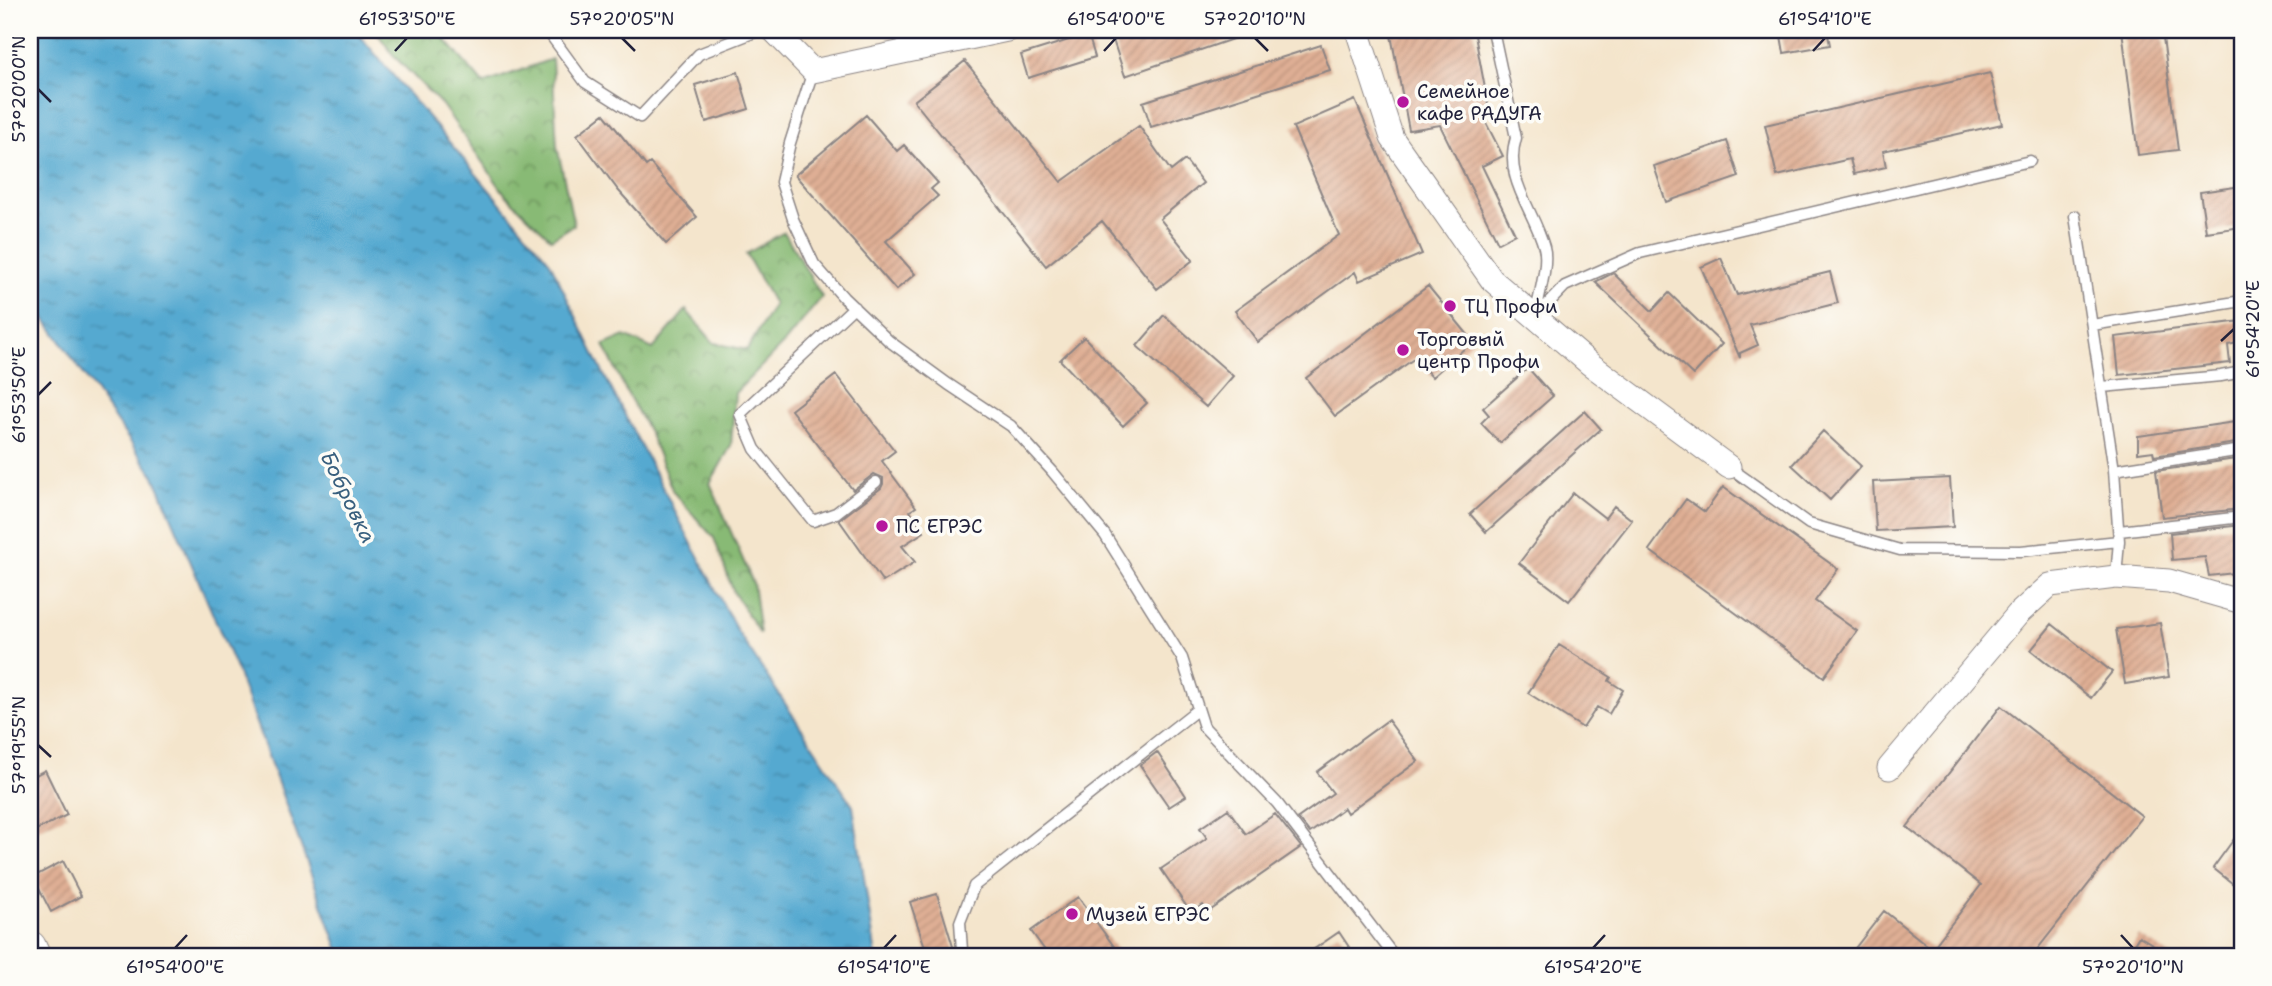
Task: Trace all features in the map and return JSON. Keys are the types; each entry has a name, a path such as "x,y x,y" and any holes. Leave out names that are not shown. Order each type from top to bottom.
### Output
{"street":[{"path":"773,30 813,71 914,39 1007,30"},
{"path":"1357,30 1392,138 1492,280 1590,364 1729,467"},
{"path":"1889,768 2018,614 2050,585 2116,577 2169,581 2242,602"},
{"path":"30,947 34,956"}],"lane":[{"path":"547,30 585,82 640,117 699,54 760,30"},
{"path":"1493,30 1516,138 1512,152 1514,176 1545,249 1535,317"},
{"path":"813,71 790,142 781,182 793,219 814,264 889,341 1011,426 1052,471 1105,535 1148,600 1182,658 1204,727 1277,803 1394,956"},
{"path":"1535,317 1565,286 1640,253 2030,161"},
{"path":"2075,216 2114,470 2119,536 2116,577"},
{"path":"2092,325 2242,300"},
{"path":"854,307 740,414 755,449 813,521 836,513 876,482"},
{"path":"2102,387 2242,372"},
{"path":"2114,470 2242,450"},
{"path":"1729,467 1810,524 1900,550 2021,551 2242,517"},
{"path":"961,956 960,922 974,886 1198,709"}],"green space":[{"path":"375,30 437,30 483,84 552,59 557,146 574,225 551,239 505,194 442,105 394,56"},
{"path":"784,232 822,297 786,341 735,393 731,446 710,483 753,583 760,634 734,593 714,538 673,492 649,432 604,345 625,336 653,349 686,310 714,343 747,350 774,304 746,254"}],"water":[{"name":"Бобровка","path":"30,30 355,30 550,262 602,371 737,631 853,806 876,956 341,956 237,671 154,476 30,297"}],"building":[{"path":"1144,30 1253,32 1125,76 1113,40"},
{"path":"1390,30 1474,30 1490,115 1483,117 1503,156 1482,166 1515,234 1498,243 1440,125 1409,130"},
{"path":"1780,30 1827,30 1830,45 1784,53"},
{"path":"2122,30 2162,30 2178,150 2138,155"},
{"path":"1088,34 1095,57 1028,78 1021,55"},
{"path":"1321,45 1330,70 1151,127 1143,102"},
{"path":"965,61 1061,182 1139,126 1171,171 1185,160 1203,183 1160,219 1193,260 1157,289 1102,221 1046,266 914,101"},
{"path":"738,72 749,109 706,122 695,85"},
{"path":"1990,73 2002,124 1883,151 1886,167 1854,174 1850,159 1777,176 1765,125"},
{"path":"1355,100 1422,254 1359,281 1355,272 1258,342 1235,311 1339,235 1293,127"},
{"path":"604,114 646,166 650,163 697,217 666,244 618,190 577,135"},
{"path":"866,115 897,151 904,145 938,183 931,189 938,196 886,241 915,274 896,290 795,175"},
{"path":"1727,141 1739,177 1666,202 1654,166"},
{"path":"2242,186 2242,227 2206,232 2200,192"},
{"path":"1721,258 1737,295 1830,272 1838,303 1750,325 1758,345 1740,353 1740,358 1701,267"},
{"path":"1613,273 1652,311 1669,293 1722,344 1693,375 1595,282"},
{"name":"Торговый центр Профи","path":"1428,286 1473,341 1432,377 1415,358 1335,416 1306,378"},
{"path":"1164,315 1233,376 1206,407 1137,346"},
{"path":"2242,321 2242,342 2228,345 2230,363 2119,375 2115,337"},
{"path":"1084,337 1147,403 1123,426 1060,360"},
{"path":"1528,368 1553,396 1500,443 1481,423 1489,415 1483,408"},
{"path":"836,375 895,451 882,461 916,507 910,511 924,532 902,546 915,562 883,582 839,520 881,488 883,478 874,474 853,490 791,410"},
{"path":"1585,411 1601,429 1486,532 1470,514"},
{"path":"2242,421 2242,442 2154,456 2153,451 2138,453 2138,436"},
{"path":"1823,431 1861,466 1830,500 1792,465"},
{"path":"2242,458 2242,509 2162,517 2156,471"},
{"path":"1950,478 1953,527 1876,531 1873,482"},
{"path":"1723,487 1838,569 1815,601 1857,631 1824,677 1649,550 1686,499 1705,512"},
{"path":"1573,493 1605,518 1614,506 1632,520 1569,601 1519,563"},
{"path":"2242,525 2242,572 2209,576 2205,557 2172,560 2170,533"},
{"path":"2160,623 2169,677 2125,684 2116,629"},
{"path":"2052,624 2112,672 2091,698 2031,650"},
{"path":"1559,645 1611,677 1609,681 1623,690 1609,714 1597,707 1583,728 1528,693"},
{"path":"2001,706 2142,816 2032,956 1849,956 1884,911 1932,949 1981,885 1907,827"},
{"path":"1388,720 1418,761 1347,813 1344,808 1310,833 1298,818 1333,793 1317,772"},
{"path":"1157,752 1186,796 1169,807 1140,765"},
{"path":"45,770 67,815 30,833 30,778"},
{"path":"1228,809 1246,834 1275,814 1301,847 1208,912 1203,905 1191,913 1161,869 1207,838 1200,828"},
{"path":"2242,828 2242,891 2213,868"},
{"path":"63,861 81,896 51,912 33,877"},
{"path":"937,894 954,953 928,956 910,902"},
{"name":"Музей ЕГРЭС","path":"1078,897 1121,956 1049,956 1031,931"},
{"path":"1339,932 1355,956 1304,956"},
{"path":"2139,936 2172,956 2127,956"}],"place":[{"name":"Семейное кафе РАДУГА","path":"1403,102"},
{"name":"ТЦ Профи","path":"1450,306"},
{"name":"Торговый центр Профи","path":"1403,350"},
{"name":"ПС ЕГРЭС","path":"882,526"},
{"name":"Музей ЕГРЭС","path":"1072,914"}]}
